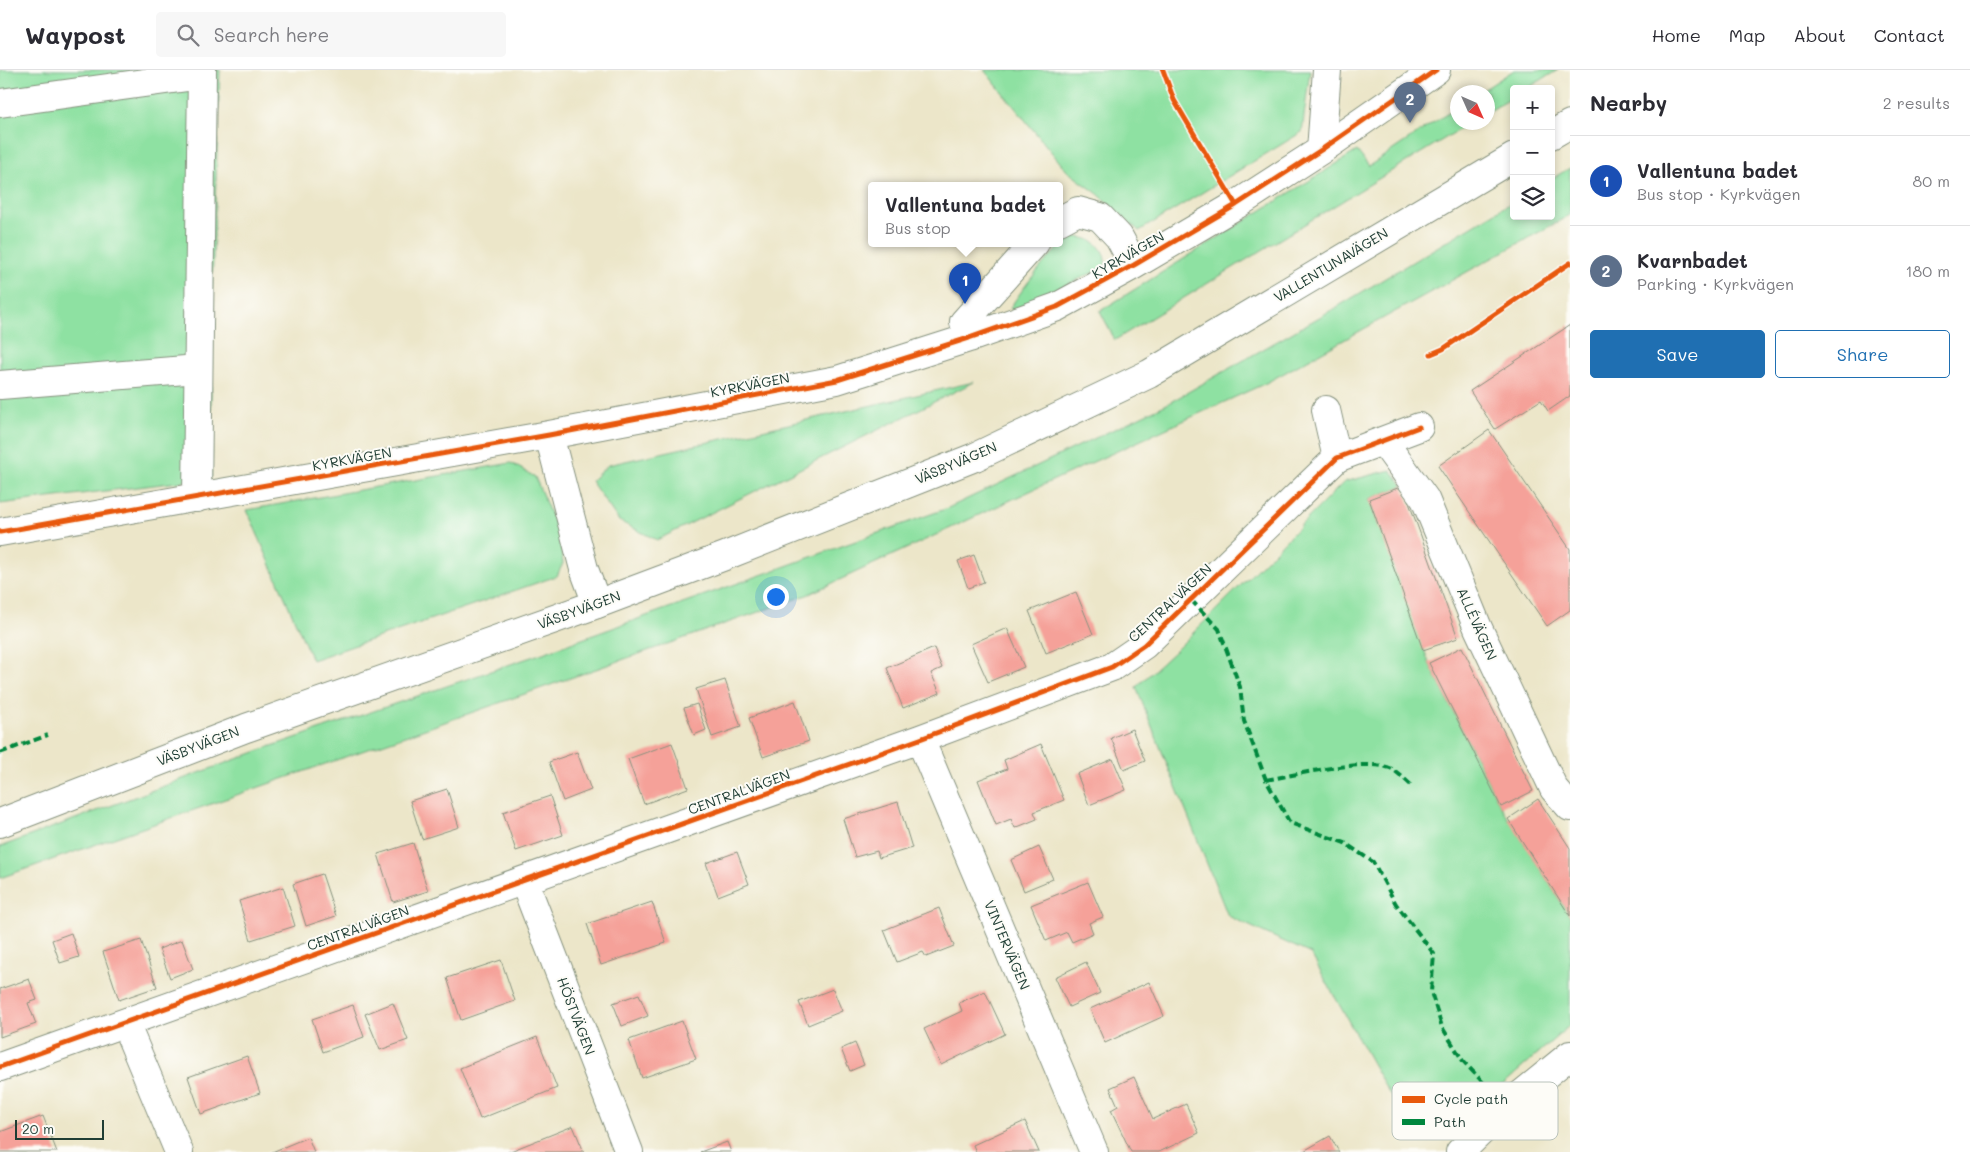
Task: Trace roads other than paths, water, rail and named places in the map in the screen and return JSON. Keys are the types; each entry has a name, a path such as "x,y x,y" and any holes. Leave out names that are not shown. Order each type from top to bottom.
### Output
{"street":[{"path":"1321,150 1327,70"},
{"name":"KYRKVÄGEN","path":"0,532 549,435 837,380 969,338 1057,307 1134,265 1236,205 1321,150 1436,70"},
{"path":"0,103 202,73 196,498"},
{"path":"1555,133 1570,124"},
{"name":"VALLENTUNAVÄGEN","path":"1149,374 1510,159"},
{"name":"KYRKVÄGEN","path":"1063,220 1078,212 1100,217 1119,237 1134,265"},
{"path":"969,338 964,322 1031,247"},
{"path":"0,385 198,369"},
{"name":"VÄSBYVÄGEN","path":"0,823 246,728 597,604 725,556 975,457 1149,374"},
{"path":"1326,410 1337,458"},
{"name":"CENTRALVÄGEN","path":"0,1067 920,739 1112,667 1144,645 1337,458 1419,428"},
{"path":"549,435 584,569 597,604"},
{"name":"ALLÉVÄGEN","path":"1383,441 1425,499 1478,628 1554,789 1570,807"},
{"name":"VINTERVÄGEN","path":"920,739 1094,1152"},
{"name":"HÖSTVÄGEN","path":"524,881 629,1152"},
{"path":"125,1023 179,1152"},
{"path":"1537,1082 1570,1055"},
{"path":"1460,1152 1472,1140"}],"place":[{"name":"Kvarnbadet","path":"1410,123"},
{"name":"Vallentuna badet","path":"965,304"}]}
